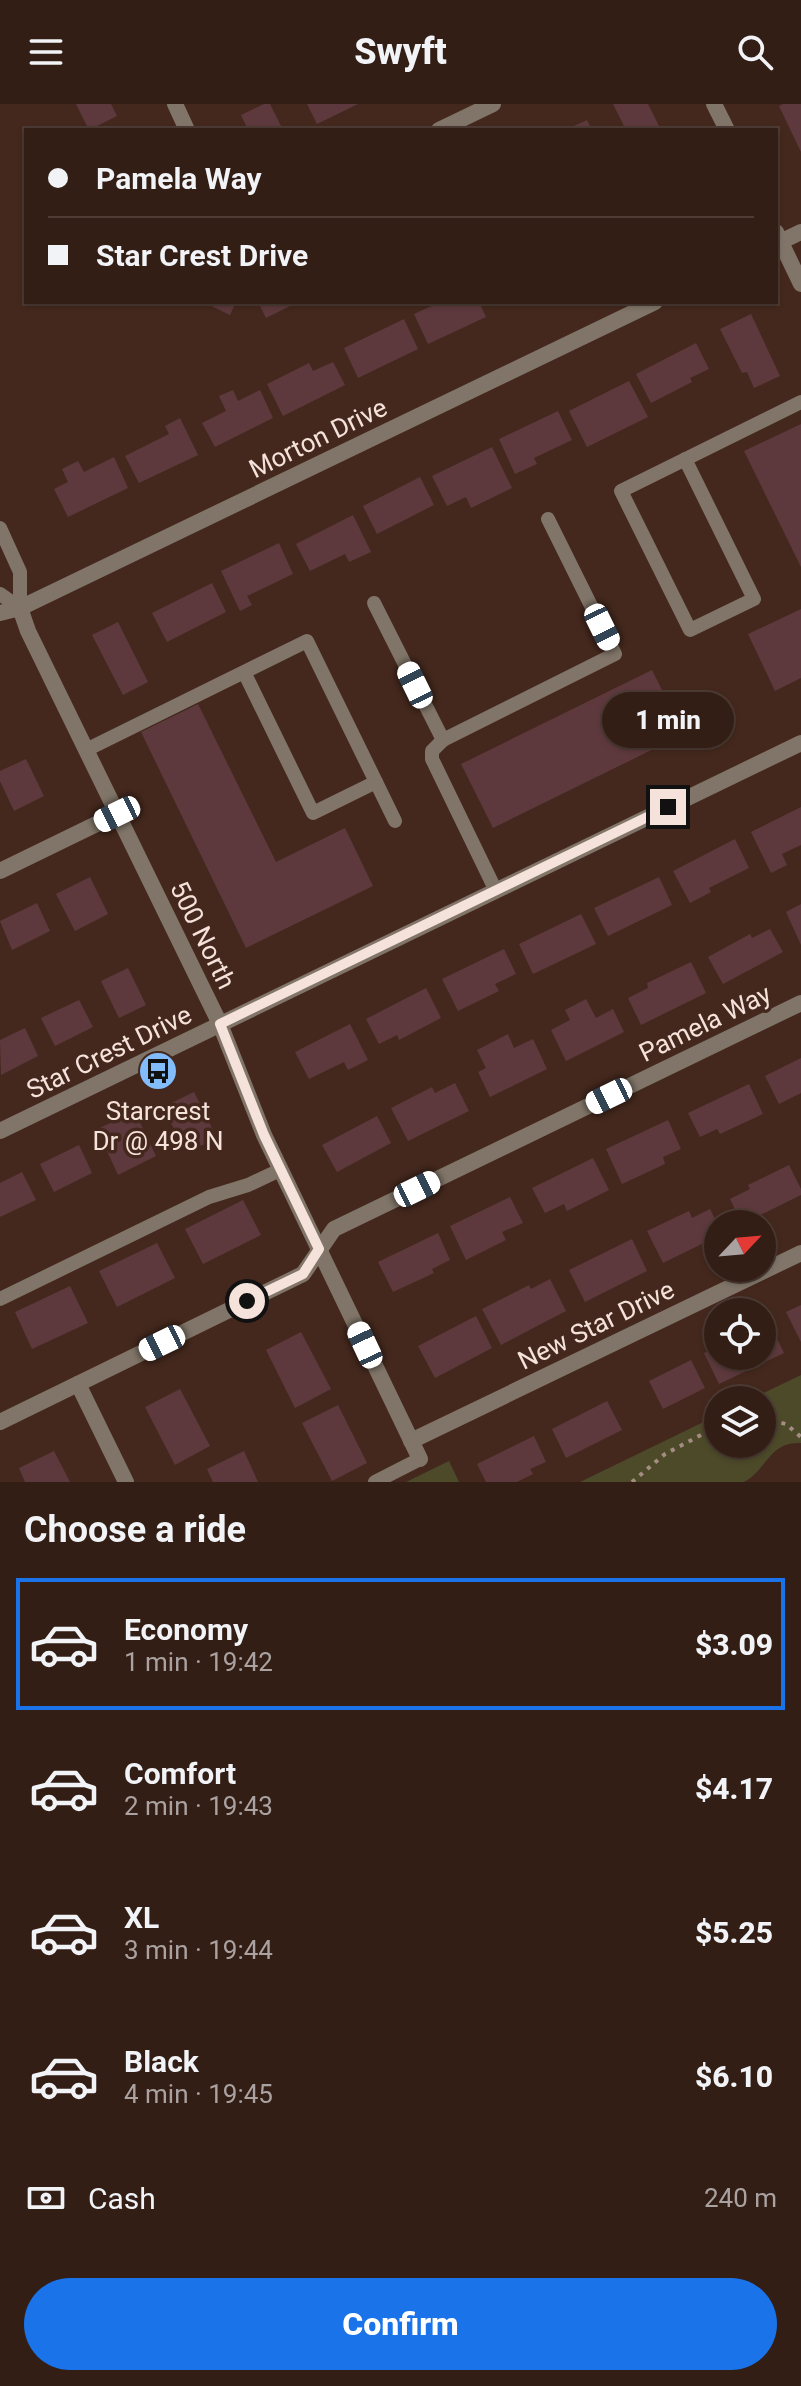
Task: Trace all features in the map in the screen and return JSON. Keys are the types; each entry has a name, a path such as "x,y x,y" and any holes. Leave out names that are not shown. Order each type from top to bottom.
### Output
{"street":[{"path":"175,104 186,128"},
{"path":"443,128 493,104"},
{"path":"714,104 726,128"},
{"path":"801,232 778,239 801,284"},
{"name":"Morton Drive","path":"0,613 20,608 651,304"},
{"name":"500 North","path":"20,608 28,631 220,1024 280,1170 420,1459"},
{"name":"Star Crest Drive","path":"0,1131 801,743"},
{"path":"0,871 117,814"},
{"name":"Pamela Way","path":"0,1422 303,1274 334,1229 801,1003"},
{"name":"New Star Drive","path":"411,1441 801,1253"},
{"path":"78,1384 126,1482"}],"lane":[{"path":"685,459 754,599 690,630 621,491 685,459 801,402"},
{"path":"496,891 432,759 432,751 443,740 615,654 548,519"},
{"path":"0,528 20,572 20,608"},
{"path":"0,594 20,608"},
{"path":"374,603 443,740"},
{"path":"86,750 307,641 395,821"},
{"path":"244,672 313,813 376,782"},
{"path":"0,1299 209,1197 248,1185 280,1170"},
{"path":"375,1482 420,1459"}],"path":[{"path":"776,1422 786,1424 801,1437"},
{"path":"632,1482 665,1454 704,1433"}],"shaded area":[{"path":"801,1375 801,1443 776,1450 776,1387"},
{"path":"704,1422 704,1458 769,1458 744,1482 580,1482"},
{"path":"449,1461 459,1482 406,1482"}],"building":[{"path":"76,104 111,104 117,116 88,128"},
{"path":"270,104 282,128 247,128 241,115"},
{"path":"307,104 358,104 317,124"},
{"path":"613,104 648,104 660,128 625,128"},
{"path":"801,104 801,152 779,106"},
{"path":"587,120 591,128 569,128"},
{"path":"207,304 235,304 230,315"},
{"path":"259,304 294,304 266,318"},
{"path":"436,304 480,304 486,317 428,344 414,314"},
{"path":"751,314 780,376 754,388 747,372 742,373 720,329"},
{"path":"404,319 418,349 358,378 344,348"},
{"path":"696,343 709,369 690,378 692,382 651,403 636,374"},
{"path":"333,362 345,385 283,416 267,384 309,363 313,371"},
{"path":"629,381 648,417 587,447 569,411"},
{"path":"233,390 238,401 260,390 273,418 215,447 202,423 226,411 219,396"},
{"path":"558,411 572,440 534,458 537,464 515,474 499,439"},
{"path":"180,418 198,455 139,483 125,456 169,434 165,426"},
{"path":"801,424 801,567 744,451"},
{"path":"492,447 512,488 471,508 466,497 447,506 432,476"},
{"path":"114,457 128,488 68,517 54,489 68,482 62,469 78,461 84,472"},
{"path":"420,477 434,505 377,534 363,506"},
{"path":"353,515 371,552 349,562 345,554 310,571 296,544"},
{"path":"279,543 293,574 247,596 252,605 240,611 221,571"},
{"path":"212,583 226,612 167,642 152,613"},
{"path":"801,609 801,678 775,691 748,634"},
{"path":"118,622 148,682 123,695 92,635"},
{"path":"652,670 684,734 493,828 461,764"},
{"path":"198,704 276,862 345,828 373,886 246,948 141,732"},
{"path":"26,759 44,796 14,811 0,781 0,771"},
{"path":"801,807 801,845 782,854 787,865 771,873 751,832"},
{"path":"735,839 749,868 709,888 711,892 690,903 673,871"},
{"path":"90,877 108,914 75,931 56,894"},
{"path":"659,877 672,905 608,936 594,908"},
{"path":"37,903 50,931 12,950 0,921"},
{"path":"801,904 801,945 786,912"},
{"path":"581,914 596,944 533,974 519,944"},
{"path":"770,929 783,952 723,984 708,957 750,934 752,938"},
{"path":"504,949 516,974 495,984 499,991 458,1011 442,979"},
{"path":"691,962 706,993 641,1025 628,998 648,988 647,983"},
{"path":"128,968 146,1005 119,1018 101,981"},
{"path":"426,988 441,1018 399,1040 397,1035 379,1044 366,1019"},
{"path":"586,999 596,1018 613,1009 624,1032 566,1061 551,1030 570,1020 565,1010"},
{"path":"79,1000 93,1027 55,1046 41,1018"},
{"path":"350,1024 368,1060 348,1070 344,1062 309,1079 295,1052"},
{"path":"25,1028 38,1056 1,1075 0,1040"},
{"path":"508,1034 514,1048 533,1039 547,1069 490,1097 478,1072 486,1068 477,1050"},
{"path":"801,1058 801,1093 779,1104 765,1076"},
{"path":"455,1083 469,1111 408,1141 391,1108 432,1087 435,1093"},
{"path":"749,1084 763,1114 720,1134 717,1129 700,1137 688,1113"},
{"path":"194,1092 217,1138 186,1153 163,1107"},
{"path":"135,1112 156,1156 118,1175 97,1129"},
{"path":"377,1116 391,1143 337,1172 322,1145"},
{"path":"668,1120 681,1149 663,1157 665,1164 622,1184 606,1149"},
{"path":"79,1145 92,1173 54,1192 40,1164"},
{"path":"593,1158 609,1190 567,1211 564,1204 545,1213 532,1188"},
{"path":"789,1165 801,1195 770,1210 735,1210 730,1199 750,1189 748,1185"},
{"path":"22,1172 36,1200 0,1217 0,1183"},
{"path":"510,1197 523,1223 502,1232 506,1240 466,1260 450,1226"},
{"path":"243,1200 261,1235 203,1264 185,1229"},
{"path":"689,1211 692,1218 704,1212 704,1243 663,1263 647,1231"},
{"path":"438,1233 450,1260 432,1269 434,1273 393,1292 378,1262"},
{"path":"632,1239 647,1271 585,1302 569,1270"},
{"path":"157,1243 175,1278 117,1307 99,1271"},
{"path":"550,1279 566,1311 501,1345 482,1309 529,1285 531,1289"},
{"path":"70,1286 88,1323 32,1349 15,1312"},
{"path":"801,1305 801,1342 786,1312"},
{"path":"476,1316 492,1348 435,1378 418,1346"},
{"path":"301,1332 331,1389 295,1408 266,1350"},
{"path":"776,1336 784,1353 776,1357"},
{"path":"691,1360 704,1388 663,1409 649,1381"},
{"path":"712,1370 748,1370 719,1384"},
{"path":"180,1389 210,1446 175,1465 145,1407"},
{"path":"607,1401 622,1430 566,1458 552,1429"},
{"path":"338,1405 367,1463 332,1481 302,1423"},
{"path":"534,1436 546,1462 530,1469 533,1474 517,1482 486,1482 477,1464"},
{"path":"54,1451 70,1482 25,1482 19,1468"},
{"path":"244,1451 258,1482 213,1482 207,1469"}],"place":[{"name":"Starcrest Dr @ 498 N","path":"158,1071"}],"route":[{"path":"247,1301 303,1274 319,1249 264,1135 220,1024 668,807"}]}
